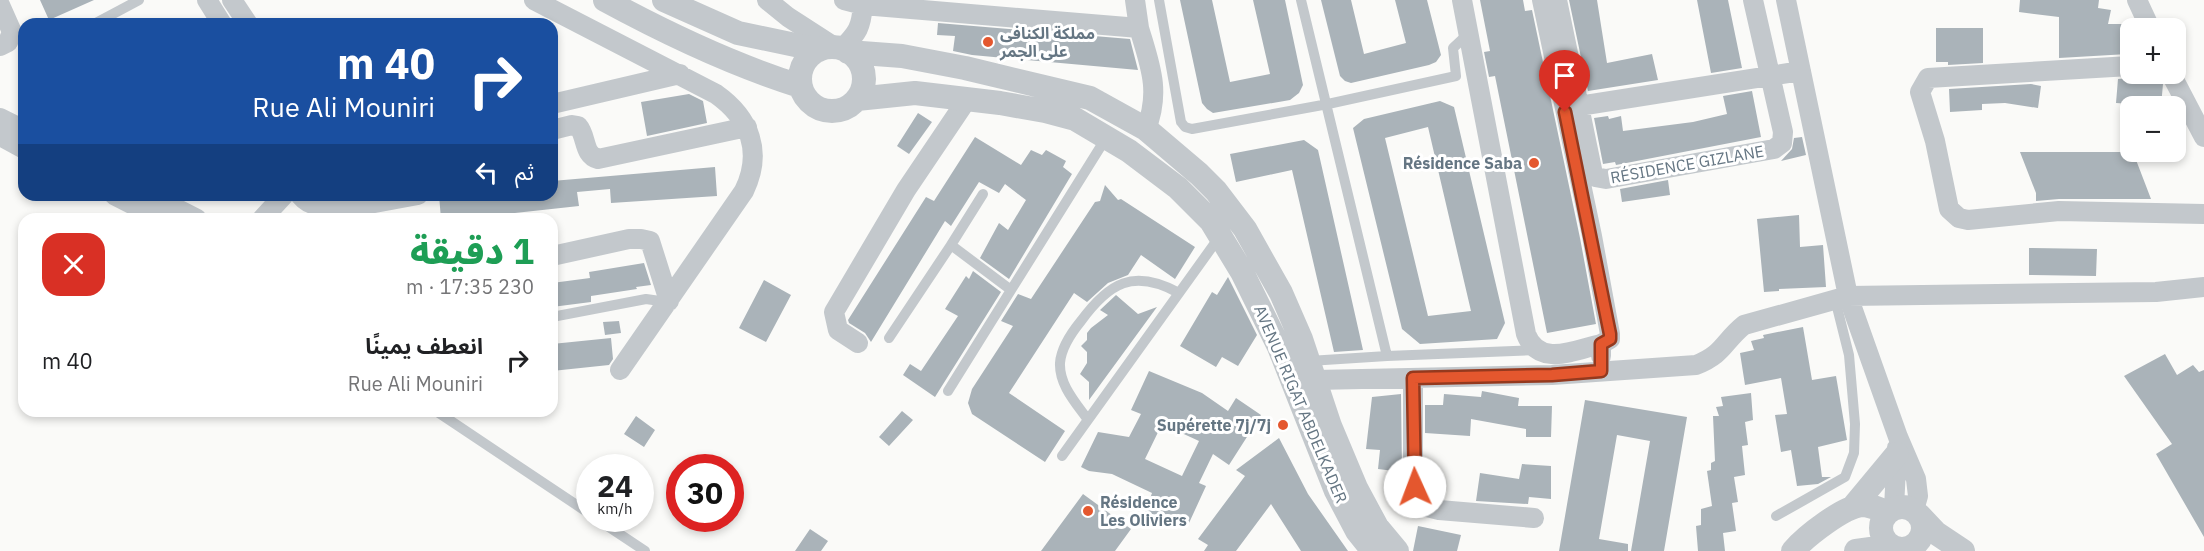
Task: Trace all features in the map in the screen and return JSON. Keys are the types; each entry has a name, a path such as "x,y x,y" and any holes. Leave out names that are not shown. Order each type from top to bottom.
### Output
{"street":[{"path":"207,0 218,18"},
{"path":"232,0 244,18"},
{"path":"534,0 680,74 728,102 739,114 751,138 753,160 749,182 620,370"},
{"path":"605,0 654,25 757,71 800,86"},
{"path":"664,0 738,33 836,50 902,56 1090,98 1146,129 1216,191 1245,229 1281,293 1301,339 1330,426 1356,488 1377,527 1397,551"},
{"path":"768,0 788,17 836,50 859,63 863,85 857,99 842,109 824,110 809,102 800,86 800,77 805,61 836,50 855,35 861,24 853,2 1139,28"},
{"path":"1136,0 1139,28 1154,80 1151,117 1146,129"},
{"path":"1462,0 1526,334 1530,344 1536,350 1555,355 1601,344 1610,339 1610,334 1592,236 1542,0"},
{"name":"RÉSIDENCE GIZLANE","path":"1557,0 1593,174 1600,179 1774,149 1782,143 1783,132 1753,0"},
{"path":"1786,0 1801,71 1841,297 1897,446 1904,511 1923,528 1919,541 1914,546 1900,550 1878,548 1856,551"},
{"path":"2137,0 2145,18"},
{"path":"0,5 12,32 8,42 0,46"},
{"path":"2120,67 1928,78 1920,92 1935,141 1949,209 1959,218 1968,220 2059,211 2204,214"},
{"path":"1579,106 1801,71"},
{"path":"558,103 680,74"},
{"path":"2176,84 2204,137"},
{"name":"AVENUE RIGAT ABDELKADER","path":"857,99 915,93 968,98 1045,111 1075,119 1129,151 1178,188 1211,221 1242,272 1279,346 1336,491 1357,531 1373,551"},
{"path":"858,343 838,330 834,312 906,190 968,98"},
{"path":"0,118 18,127"},
{"path":"558,128 578,126 583,132 589,153 598,159 747,127"},
{"path":"0,136 18,146"},
{"path":"126,201 148,213"},
{"path":"162,201 185,213"},
{"path":"268,213 278,201"},
{"path":"307,213 319,201"},
{"path":"325,201 353,207 386,201"},
{"path":"558,255 641,238 650,241 668,302"},
{"path":"1312,371 1413,378 1552,375 1696,365 1722,350 1744,325 1841,297 2145,292 2204,287"},
{"path":"1601,344 1601,371"},
{"path":"1413,378 1413,458 1417,501 1423,506 1438,510 1534,518"},
{"path":"1854,507 1897,446"},
{"path":"1793,551 1826,523 1854,507 1865,505 1904,511 1963,551"},
{"path":"1900,550 1885,542 1881,523 1904,511"}],"lane":[{"path":"105,18 139,0"},
{"path":"1160,0 1181,122 1185,127 1199,129 1456,76 1453,48 1468,34"},
{"path":"1301,0 1328,104 1387,356"},
{"path":"948,390 1106,137"},
{"path":"889,338 982,195"},
{"path":"1062,456 1220,236"},
{"path":"951,245 1011,290"},
{"path":"1088,420 1063,383 1060,361 1071,333 1095,302 1118,284 1141,280 1164,285 1179,293"},
{"path":"1776,516 1845,477 1851,464 1854,453 1855,424 1841,297"},
{"path":"558,316 646,299 668,302"},
{"path":"1312,371 1387,356 1536,350"},
{"path":"445,417 576,505"},
{"path":"616,532 645,551"}],"building":[{"path":"40,0 94,0 54,18 48,18"},
{"path":"1180,0 1212,0 1230,82 1270,74 1253,0 1285,0 1303,85 1299,93 1290,100 1213,113 1207,109 1202,103"},
{"path":"1321,0 1351,0 1364,54 1406,43 1395,0 1427,0 1441,55 1436,62 1429,65 1351,83 1345,81 1340,76"},
{"name":"Résidence Saba","path":"1480,0 1523,0 1525,11 1532,10 1596,324 1547,333 1495,76 1489,77 1484,52 1490,51"},
{"path":"1569,0 1597,0 1607,63 1652,54 1658,80 1588,91"},
{"path":"1697,0 1728,0 1742,68 1711,73"},
{"path":"2020,0 2099,0 2098,8 2111,10 2108,24 2120,24 2120,54 2059,58 2059,17 2019,12"},
{"path":"938,23 1130,39 1138,70 972,55 953,51 955,36 937,35"},
{"path":"1936,28 1983,28 1983,63 1948,65 1948,62 1936,62"},
{"path":"2118,79 2120,79 2120,84 2163,84 2162,96 2120,96 2120,103 2116,103"},
{"path":"2031,84 2041,86 2038,108 2005,103 1982,104 1982,110 1950,112 1949,89"},
{"path":"1752,91 1761,137 1616,165 1615,162 1603,164 1594,118 1608,116 1609,119 1621,116 1623,131 1693,122 1727,114 1723,96"},
{"path":"689,94 703,101 707,123 647,136 641,102"},
{"path":"1440,101 1454,107 1505,323 1497,339 1420,344 1402,329 1353,128 1364,119","holes":["1428,127 1471,311 1428,316 1385,138"]},
{"path":"918,113 932,122 909,154 897,146"},
{"path":"975,137 1021,165 1031,150 1042,155 1046,150 1066,161 1063,167 1072,174 1009,279 980,258 999,223 1008,230 1026,200 1005,184 999,193 979,182 951,226 945,221 871,342 865,333 848,320 926,197 934,201"},
{"path":"1802,137 1806,155 1781,161 1792,149 1794,138"},
{"path":"1304,140 1318,150 1363,350 1334,352 1292,170 1236,182 1230,154"},
{"path":"2020,152 2120,152 2120,162 2137,162 2151,199 2036,201 2036,193"},
{"path":"715,167 717,196 611,203 610,189 577,192 579,206 514,213 440,213 440,201 558,201 558,180"},
{"path":"1668,180 1670,195 1622,202 1620,189"},
{"path":"1105,185 1118,200 1121,199 1195,247 1175,279 1141,255 1128,275 1108,283 1087,302 1074,293 1009,393 1065,431 1045,462 972,414 968,403 972,389 1013,326 1001,321 1018,294 1031,299 1095,202 1100,201"},
{"path":"1799,215 1800,247 1823,245 1826,287 1764,292 1757,219"},
{"path":"2029,248 2097,249 2096,276 2029,275"},
{"path":"644,263 651,285 591,296 591,302 558,306 558,282 590,278 589,272"},
{"path":"973,271 1001,292 935,397 903,375 910,364 921,371 958,316 945,309 966,276 969,279"},
{"path":"1228,277 1257,335 1238,366 1222,357 1216,367 1180,346 1212,292 1217,295"},
{"path":"764,280 791,295 766,342 739,328"},
{"path":"1116,295 1138,314 1157,307 1089,400 1089,382 1080,374 1087,363 1087,352 1081,346 1087,340 1087,333 1091,328 1108,315 1100,310"},
{"path":"619,321 621,333 605,335 603,322"},
{"path":"1803,327 1812,380 1836,376 1847,440 1818,447 1822,477 1831,477 1818,484 1797,486 1791,450 1781,452 1775,415 1787,414 1781,378 1745,385 1740,353 1754,350 1751,341 1764,338 1763,335"},
{"path":"611,338 613,359 609,365 558,370 558,343"},
{"path":"2165,354 2177,375 2193,365 2199,372 2204,370 2204,537 2156,454 2172,444 2124,376"},
{"path":"1149,371 1202,393 1228,411 1236,398 1261,415 1229,465 1213,454 1199,483 1206,486 1189,523 1162,513 1158,518 1144,515 1152,493 1112,474 1089,471 1081,467 1098,432 1129,437 1141,414 1131,410","holes":["1162,424 1199,441 1182,476 1145,459"]},
{"path":"1482,391 1519,398 1518,406 1552,406 1551,437 1526,437 1526,429 1471,419 1470,436 1425,433 1425,405 1443,405 1444,394 1481,397"},
{"path":"1751,393 1753,420 1745,422 1748,445 1742,446 1745,475 1734,477 1738,502 1732,503 1736,531 1723,533 1725,551 1698,551 1696,526 1701,525 1701,509 1712,506 1707,471 1711,470 1711,463 1715,461 1713,416 1719,416 1716,407 1723,406 1721,397"},
{"path":"1401,394 1402,472 1378,469 1380,450 1366,449 1372,397"},
{"path":"1585,400 1687,417 1664,551 1631,551 1650,441 1617,435 1599,539 1628,544 1628,551 1559,551"},
{"path":"902,411 913,420 889,446 879,437"},
{"path":"636,416 655,430 644,447 624,434"},
{"path":"1279,438 1308,494 1348,551 1301,551 1271,504 1236,551 1204,551 1208,545 1198,539 1245,476 1236,470"},
{"path":"1522,464 1551,466 1551,499 1529,497 1528,504 1476,501 1480,473 1519,479"},
{"name":"Résidence Les Oliviers","path":"1083,494 1131,529 1115,551 1041,551"},
{"path":"1418,526 1461,535 1457,551 1413,551"},
{"path":"810,529 828,541 821,551 795,551"}],"place":[{"name":"مملكة الكنافى على الجمر","path":"988,42"},
{"name":"Résidence Saba","path":"1534,163"},
{"name":"Supérette 7j/7j","path":"1283,425"},
{"name":"Résidence Les Oliviers","path":"1088,511"}],"route":[{"path":"1415,487 1413,378 1552,375 1601,371 1601,344 1610,339 1610,334 1592,236 1565,112"}]}
